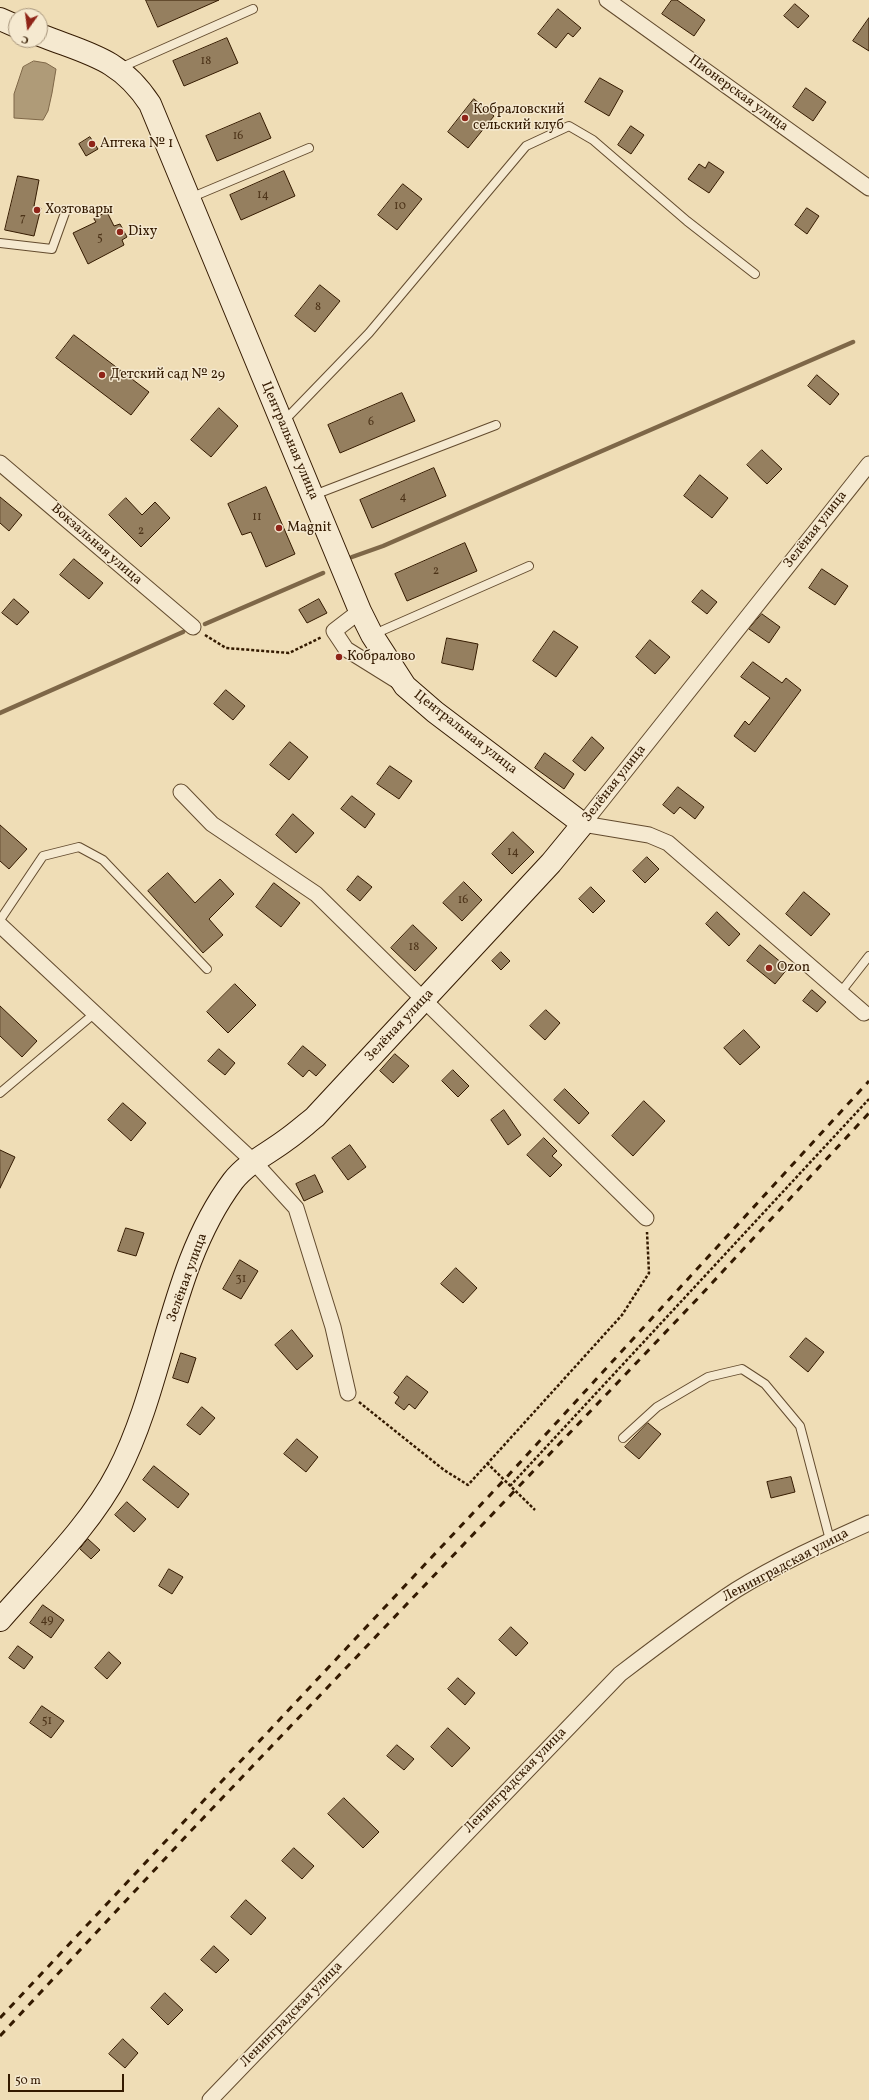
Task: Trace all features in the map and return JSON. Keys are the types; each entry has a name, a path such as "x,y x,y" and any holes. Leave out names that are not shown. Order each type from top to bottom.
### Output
{"street":[{"name":"Пионерская улица","path":"606,0 869,188"},
{"name":"Центральная улица","path":"48,38 101,58 118,69 138,86 150,104 360,611 372,635 404,686 435,712 583,824"},
{"name":"Вокзальная улица","path":"0,463 193,627"},
{"name":"Зелёная улица","path":"0,1620 85,1521 105,1495 131,1445 184,1282 199,1242 219,1202 234,1180 254,1162 287,1140 315,1117 551,863 869,464"},
{"path":"360,611 334,631 346,649 404,686"},
{"path":"181,792 212,824 316,894 425,999 646,1218"},
{"path":"583,824 649,835 668,843 840,993 867,1010"},
{"path":"0,925 254,1162 296,1208 333,1327 348,1393"},
{"name":"Ленинградская улица","path":"210,2100 620,1674 677,1631 737,1590 830,1540 869,1523"}],"lane":[{"path":"118,69 253,9"},
{"path":"282,424 369,333 526,146 569,126 593,140 687,221 755,274"},
{"path":"189,198 309,148"},
{"path":"0,243 52,249 66,210"},
{"path":"312,496 496,425"},
{"path":"372,635 529,566"},
{"path":"0,920 43,856 79,848 103,860 207,969"},
{"path":"840,993 869,956"},
{"path":"0,1093 95,1013"},
{"path":"623,1438 657,1407 708,1377 742,1369 765,1384 800,1426 830,1540"}],"path":[{"path":"193,627 226,648 289,653 334,631"},
{"path":"510,1486 869,1099"},
{"path":"348,1393 444,1470 468,1485 622,1315 649,1273 646,1218"},
{"path":"488,1463 534,1510"}],"shaded area":[{"path":"34,61 46,63 56,69 48,111 43,120 14,118 14,94 23,67"}],"building":[{"path":"146,0 219,0 158,27"},
{"path":"672,0 677,0 705,20 694,36 662,14"},
{"path":"795,4 809,16 798,28 784,16"},
{"path":"558,9 581,28 573,37 568,33 556,48 538,34"},
{"path":"869,18 869,51 853,41"},
{"path":"227,38 238,63 184,86 173,61"},
{"path":"600,78 623,91 609,116 585,102"},
{"path":"806,88 826,102 813,121 793,107"},
{"path":"474,99 494,116 468,148 448,132"},
{"path":"260,113 271,138 217,161 206,136"},
{"path":"631,126 644,135 631,154 618,145"},
{"path":"90,137 98,149 86,156 79,144"},
{"path":"709,162 724,172 709,193 688,179 699,164 705,168"},
{"path":"284,171 295,196 241,220 230,195"},
{"path":"18,176 39,180 34,206 41,208 34,236 5,230"},
{"path":"403,184 422,199 397,230 378,215"},
{"path":"807,208 819,216 807,234 795,225"},
{"path":"107,212 114,226 120,224 127,237 122,240 124,245 88,264 73,233 96,222 94,219"},
{"path":"320,285 340,301 315,332 295,316"},
{"name":"Детский сад № 29","path":"74,335 149,392 131,415 56,358"},
{"path":"817,375 839,394 830,405 808,386"},
{"path":"402,393 415,421 340,453 328,425"},
{"path":"219,408 238,426 211,457 191,440"},
{"path":"762,450 782,469 767,484 747,465"},
{"path":"434,468 446,496 372,528 360,500"},
{"path":"700,475 728,498 712,518 684,496"},
{"path":"266,487 295,554 266,567 251,532 242,535 228,504"},
{"path":"0,497 22,515 9,531 0,523"},
{"path":"126,498 142,515 155,502 170,518 141,547 109,515"},
{"path":"465,543 477,571 407,601 395,574"},
{"path":"74,559 103,583 89,599 60,575"},
{"path":"822,569 848,586 835,605 809,588"},
{"path":"702,590 717,602 707,614 692,602"},
{"path":"14,599 29,612 17,625 2,613"},
{"path":"319,599 327,613 307,623 299,610"},
{"path":"762,614 780,627 769,643 749,629"},
{"path":"554,631 578,647 556,677 533,661"},
{"path":"447,638 478,644 473,670 442,663"},
{"path":"650,640 670,657 655,674 636,657"},
{"path":"753,662 782,683 786,678 801,690 755,752 734,736 745,721 749,725 770,698 741,677"},
{"path":"226,690 245,706 233,720 214,704"},
{"path":"592,737 604,748 585,771 573,761"},
{"path":"290,742 308,757 289,780 270,765"},
{"path":"545,753 574,774 564,789 535,768"},
{"path":"390,766 412,781 399,799 377,784"},
{"path":"678,787 704,807 695,819 680,807 674,814 663,805"},
{"path":"352,796 375,814 365,828 341,809"},
{"path":"293,814 314,833 296,853 276,835"},
{"path":"0,825 27,849 9,869 0,861"},
{"path":"513,832 534,852 512,874 492,854"},
{"path":"647,857 659,869 645,883 633,871"},
{"path":"168,873 195,903 220,879 234,894 209,919 223,935 203,953 148,891"},
{"path":"358,876 372,887 360,901 347,890"},
{"path":"464,882 482,900 462,921 443,903"},
{"path":"274,883 300,903 281,927 256,907"},
{"path":"591,887 605,901 593,913 579,899"},
{"path":"804,892 830,914 811,936 786,914"},
{"path":"717,912 740,934 729,946 706,924"},
{"path":"413,925 437,948 415,971 391,948"},
{"path":"760,945 788,968 775,984 747,961"},
{"path":"501,952 510,961 501,970 492,961"},
{"path":"235,984 256,1005 228,1033 207,1012"},
{"path":"812,990 826,1002 817,1012 803,1001"},
{"path":"0,1006 37,1041 22,1057 0,1036"},
{"path":"546,1010 560,1023 545,1040 530,1026"},
{"path":"744,1030 760,1047 740,1065 724,1048"},
{"path":"303,1046 326,1065 316,1076 309,1070 303,1077 288,1064"},
{"path":"219,1049 235,1063 225,1075 208,1061"},
{"path":"395,1054 409,1066 393,1083 380,1071"},
{"path":"453,1070 469,1086 458,1097 442,1081"},
{"path":"565,1089 589,1113 579,1124 554,1100"},
{"path":"644,1101 665,1121 633,1156 612,1136"},
{"path":"123,1103 146,1123 131,1141 108,1120"},
{"path":"504,1110 521,1135 508,1145 491,1120"},
{"path":"544,1138 557,1151 552,1156 562,1165 550,1177 527,1155"},
{"path":"350,1145 366,1167 348,1180 332,1158"},
{"path":"0,1150 15,1157 0,1188"},
{"path":"315,1175 323,1192 304,1201 296,1184"},
{"path":"126,1228 144,1233 136,1256 118,1251"},
{"path":"240,1260 258,1271 241,1299 223,1289"},
{"path":"456,1268 477,1288 463,1303 441,1284"},
{"path":"292,1330 313,1356 297,1370 275,1345"},
{"path":"806,1338 824,1352 808,1372 790,1357"},
{"path":"181,1353 196,1358 188,1383 173,1378"},
{"path":"407,1376 428,1392 415,1409 409,1404 404,1410 395,1403 399,1397 394,1393"},
{"path":"202,1407 215,1418 200,1435 187,1425"},
{"path":"648,1423 661,1434 639,1459 625,1447"},
{"path":"297,1439 318,1457 306,1472 284,1454"},
{"path":"154,1466 189,1494 178,1508 143,1480"},
{"path":"791,1477 795,1492 771,1498 767,1482"},
{"path":"127,1502 146,1519 134,1532 115,1515"},
{"path":"88,1539 100,1550 91,1559 80,1549"},
{"path":"169,1569 183,1577 172,1594 159,1586"},
{"path":"43,1605 64,1620 51,1638 30,1623"},
{"path":"511,1627 528,1643 516,1656 499,1640"},
{"path":"18,1646 33,1657 24,1669 9,1658"},
{"path":"109,1652 121,1663 107,1679 95,1668"},
{"path":"458,1678 475,1693 465,1705 448,1689"},
{"path":"42,1706 64,1721 51,1738 30,1723"},
{"path":"448,1728 470,1748 452,1767 431,1747"},
{"path":"397,1745 414,1759 404,1770 387,1756"},
{"path":"344,1798 379,1832 363,1848 328,1814"},
{"path":"294,1848 314,1866 302,1879 282,1861"},
{"path":"246,1900 266,1918 251,1935 231,1917"},
{"path":"214,1946 229,1960 216,1973 201,1960"},
{"path":"165,1993 183,2010 168,2025 151,2008"},
{"path":"123,2039 138,2053 125,2068 109,2054"}],"waterway":[{"path":"352,557 383,546 853,342"},
{"path":"205,624 323,573"},
{"path":"0,713 183,632"}],"railway":[{"path":"0,2018 504,1480 869,1081"},
{"path":"0,2036 188,1834 701,1295 869,1113"}],"place":[{"name":"Кобраловский сельский клуб","path":"465,118"},
{"name":"Аптека № 1","path":"92,144"},
{"name":"Хозтовары","path":"37,210"},
{"name":"Dixy","path":"120,232"},
{"name":"Детский сад № 29","path":"102,375"},
{"name":"Magnit","path":"279,528"},
{"name":"Кобралово","path":"339,657"},
{"name":"Ozon","path":"769,968"}]}
